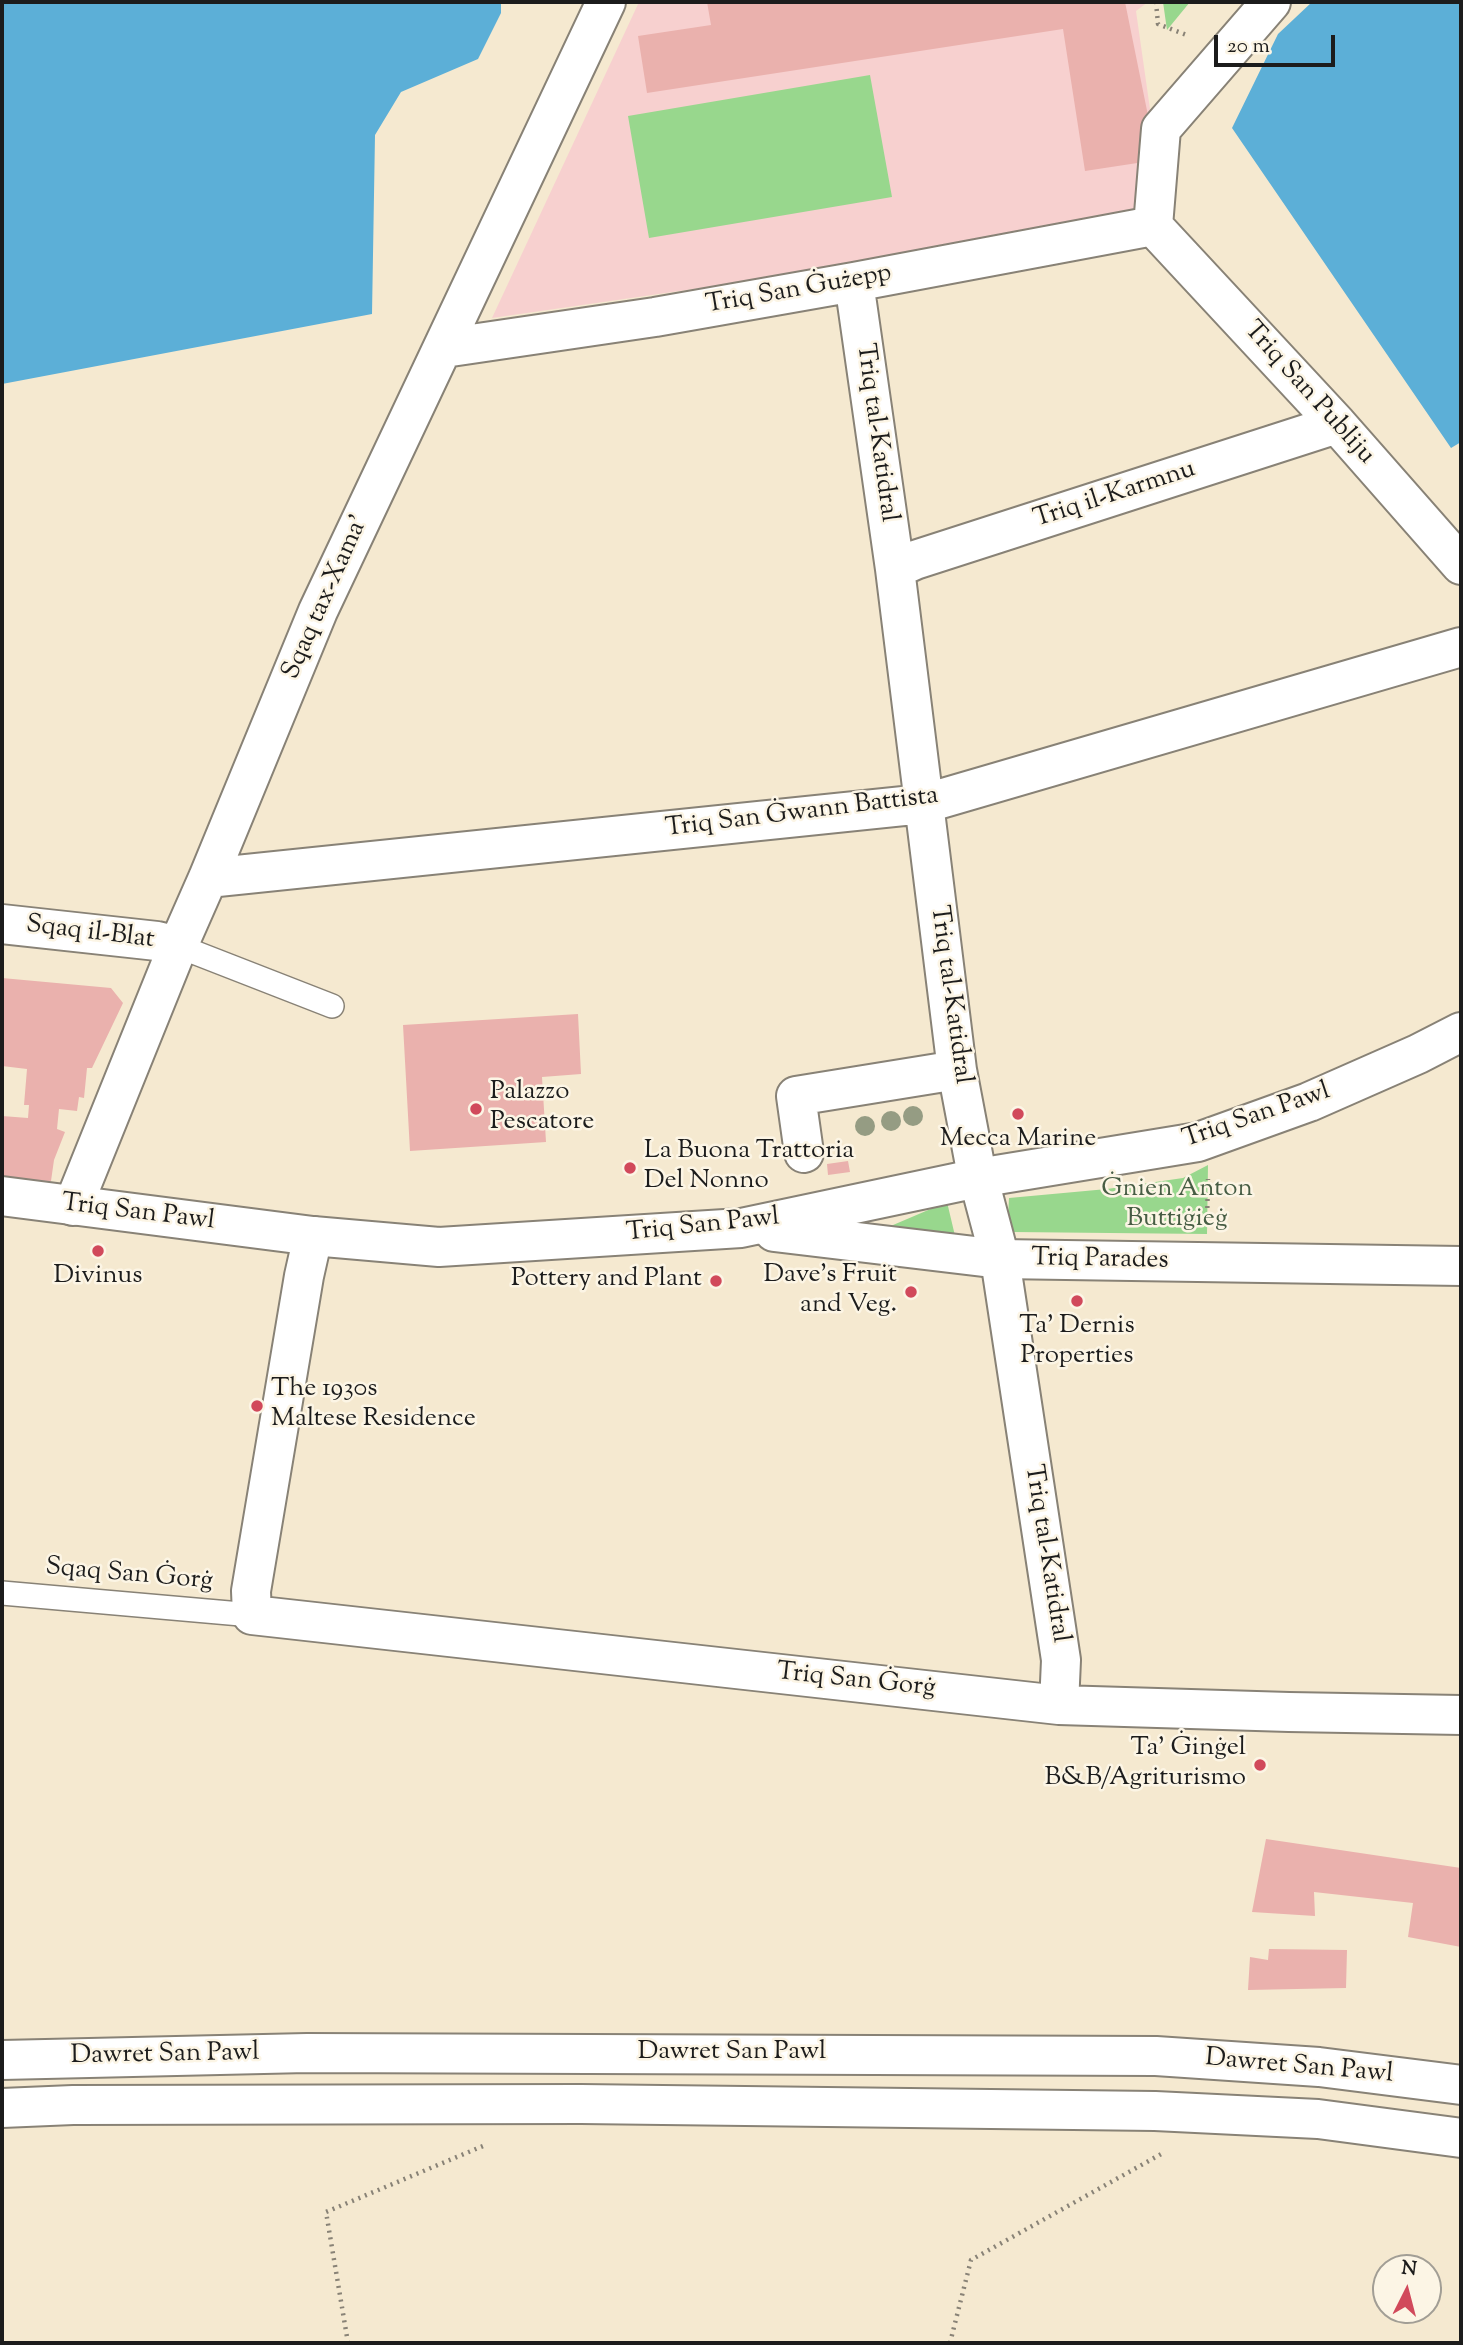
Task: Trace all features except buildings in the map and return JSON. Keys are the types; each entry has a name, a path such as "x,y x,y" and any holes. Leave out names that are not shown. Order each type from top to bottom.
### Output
{"main road":[{"name":"Sqaq tax-Xama'","path":"73,1206 318,611 606,2"},
{"path":"1153,226 1161,130 1271,2"},
{"name":"Triq San Ġużepp","path":"444,348 655,317 1153,226"},
{"name":"Triq San Publiju","path":"1153,226 1337,424 1461,565"},
{"name":"Triq tal-Katidral","path":"854,282 895,569 957,1070 978,1178 1000,1259 1061,1660 1059,1705"},
{"name":"Triq il-Karmnu","path":"895,569 915,560 1337,424"},
{"name":"Triq San Ġwann Battista","path":"208,878 923,804 1461,647"},
{"name":"Sqaq il-Blat","path":"2,924 157,941 178,946"},
{"name":"Triq San Pawl","path":"2,1196 313,1236 439,1247 741,1228 978,1178 1198,1142 1309,1102 1461,1032"},
{"path":"804,1153 796,1096 957,1070"},
{"name":"Triq Parades","path":"741,1228 1000,1259 1461,1266"},
{"path":"252,1615 251,1591 313,1236"},
{"name":"Triq San Ġorġ","path":"252,1615 1059,1705 1461,1714"},
{"name":"Dawret San Pawl","path":"2,2060 307,2053 1156,2056 1319,2067 1461,2085"},
{"name":"Dawret San Pawl","path":"2,2108 73,2105 581,2105 1190,2113 1318,2119 1461,2138"}],"lane":[{"path":"178,946 332,1006"},
{"name":"Sqaq San Ġorġ","path":"2,1593 252,1615"}],"path":[{"path":"1156,2 1158,24 1227,52"},
{"path":"1219,1134 1208,1166 1207,1220 1207,1234 1219,1263"},
{"path":"950,2343 971,2260 1172,2148 1190,2113"},
{"path":"348,2343 326,2212 495,2141"}],"shaded area":[{"path":"639,2 1148,2 1136,11 1166,221 492,318"}],"green space":[{"path":"1163,2 1190,2 1167,30"},
{"path":"870,75 892,197 649,238 628,116"},
{"name":"Ġnien Anton Buttiġieġ","path":"1208,1165 1207,1234 1013,1232 1008,1217 1009,1198 1107,1189 1183,1178"},
{"path":"947,1202 956,1240 872,1234"}],"water":[{"path":"2,2 501,2 501,13 478,59 401,92 375,135 372,314 2,384"},
{"path":"1312,2 1461,2 1461,442 1451,448 1232,128 1278,34"}],"place":[{"name":"Palazzo Pescatore","path":"476,1109"},
{"name":"Mecca Marine","path":"1018,1114"},
{"name":"La Buona Trattoria Del Nonno","path":"630,1168"},
{"name":"Divinus","path":"98,1251"},
{"name":"Pottery and Plant","path":"716,1281"},
{"name":"Dave's Fruit and Veg.","path":"911,1292"},
{"name":"Ta' Dernis Properties","path":"1077,1301"},
{"name":"The 1930s Maltese Residence","path":"257,1406"},
{"name":"Ta' Ġinġel B&B/Agriturismo","path":"1260,1765"}]}
